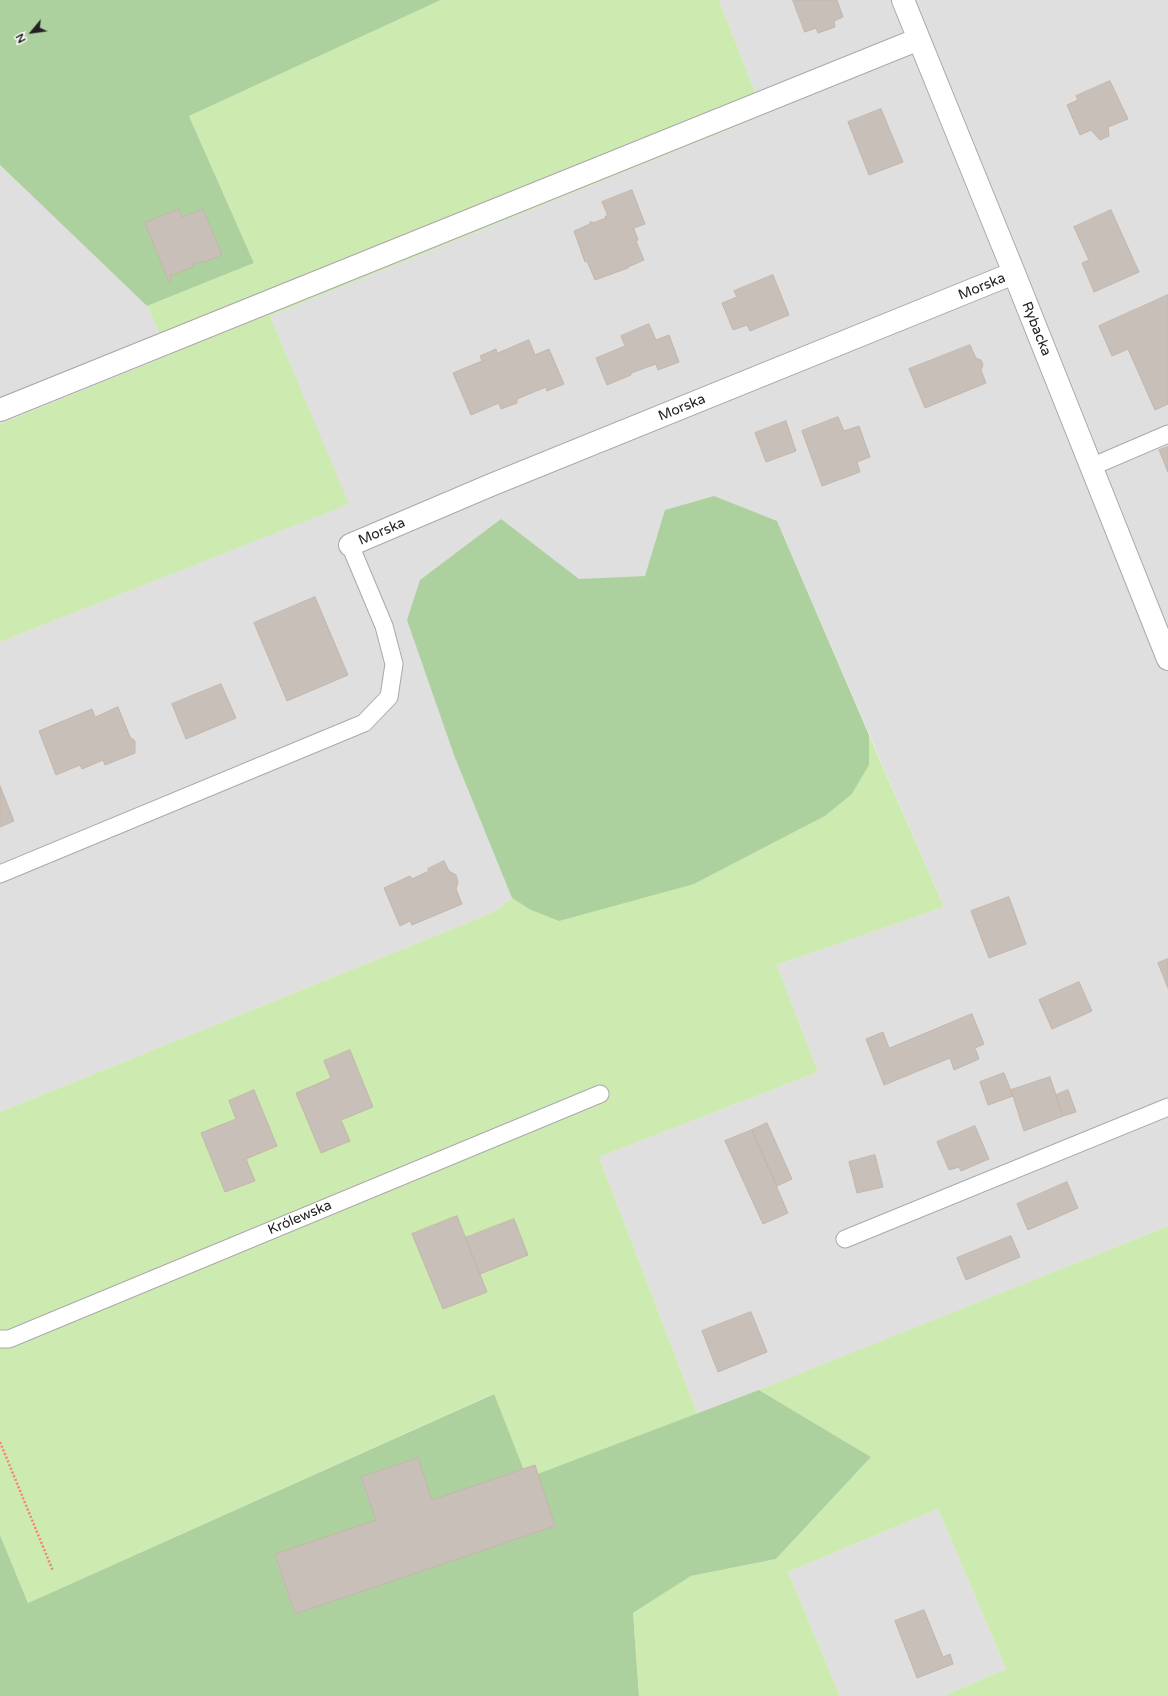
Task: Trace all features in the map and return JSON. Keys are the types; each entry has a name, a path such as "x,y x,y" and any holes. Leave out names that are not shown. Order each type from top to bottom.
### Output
{"street":[{"name":"Rybacka","path":"903,0 1168,659"},
{"path":"0,410 918,39"},
{"name":"Morska","path":"350,545 499,482 1014,274"}],"lane":[{"path":"1091,467 1168,434"},
{"path":"0,874 364,723 389,697 394,664 384,626 350,545"},
{"name":"Królewska","path":"0,1339 9,1339 600,1094"},
{"path":"845,1239 1168,1107"}],"path":[{"path":"0,1442 53,1571"}],"shaded area":[{"path":"719,0 1168,0 1168,1226 698,1415 599,1157 818,1072 777,965 944,907 777,521 424,667 512,898 494,912 0,1112 0,642 348,504 270,316 764,115"},
{"path":"0,165 147,306 169,355 0,424"},
{"path":"938,1509 1006,1669 943,1696 840,1696 788,1572"}],"green space":[{"path":"0,0 441,0 189,116 254,263 147,306 0,165"},
{"path":"441,0 719,0 764,115 270,316 349,504 0,642 0,424 169,355 147,306 254,263 189,116"},
{"path":"714,496 777,521 869,735 869,765 852,794 825,816 694,884 559,921 529,909 512,898 454,755 407,620 420,580 501,519 579,579 645,576 665,510"},
{"path":"869,735 944,907 777,965 818,1072 599,1157 698,1415 527,1478 493,1394 28,1603 0,1535 0,1112 494,912 512,898 529,909 694,884 825,816 852,794 869,765"},
{"path":"1168,1226 1168,1696 943,1696 1006,1669 938,1509 788,1572 840,1696 639,1696 633,1613 691,1576 776,1559 871,1457 759,1390"},
{"path":"759,1390 871,1457 776,1559 691,1576 633,1613 639,1696 0,1696 0,1535 28,1603 494,1394 527,1478"}],"building":[{"path":"793,0 837,0 843,17 834,21 835,27 818,33 816,28 805,32"},
{"path":"1110,81 1128,119 1108,127 1109,136 1100,140 1091,130 1080,135 1067,105 1078,100 1076,96"},
{"path":"881,109 903,162 869,175 848,122"},
{"path":"632,190 645,224 631,229 634,229 638,240 636,241 644,260 628,268 595,280 587,261 585,262 574,231 590,224 590,222 593,223 606,218 605,216 608,216 602,202"},
{"path":"179,209 182,217 203,209 222,255 202,263 201,261 192,265 193,267 170,276 171,281 169,282 145,223"},
{"path":"1111,210 1139,272 1094,292 1082,263 1089,260 1074,227"},
{"path":"773,275 789,315 750,331 747,325 733,330 722,303 737,297 734,291"},
{"path":"1168,295 1168,404 1155,410 1128,349 1112,356 1099,326"},
{"path":"649,324 656,340 669,335 679,362 658,370 656,364 631,373 631,375 607,385 596,358 625,346 621,336"},
{"path":"529,340 535,355 549,349 564,384 547,391 546,387 517,399 517,403 501,409 499,403 471,415 453,373 482,361 480,356 496,349 497,353"},
{"path":"970,345 976,358 981,360 983,365 981,370 986,383 925,408 909,369"},
{"path":"838,417 844,431 859,426 870,457 857,462 860,472 822,486 802,431"},
{"path":"786,421 796,451 766,462 755,433"},
{"path":"1168,447 1168,472 1159,450"},
{"path":"315,597 348,675 287,701 254,623"},
{"path":"221,684 236,718 186,739 172,704"},
{"path":"118,707 130,737 135,741 135,753 105,765 103,760 82,769 80,765 56,775 39,731 92,709 95,717"},
{"path":"0,786 14,821 0,827"},
{"path":"444,861 449,871 456,875 458,882 456,889 462,904 412,925 410,921 400,926 384,888 410,876 412,879 429,871 428,869"},
{"path":"1009,897 1026,944 989,958 971,911"},
{"path":"1168,959 1168,988 1158,963"},
{"path":"1079,982 1092,1011 1052,1029 1039,1000"},
{"path":"972,1014 984,1044 975,1048 979,1059 954,1070 950,1058 884,1085 866,1039 883,1032 889,1048"},
{"path":"350,1050 373,1107 341,1120 350,1141 321,1153 296,1093 331,1078 324,1061"},
{"path":"1004,1073 1013,1096 988,1105 980,1082"},
{"path":"1050,1077 1063,1116 1024,1131 1011,1090"},
{"path":"254,1090 277,1146 246,1159 255,1181 225,1192 201,1133 236,1119 229,1101"},
{"path":"1068,1090 1076,1112 1063,1116 1056,1095"},
{"path":"767,1123 792,1179 777,1186 752,1130"},
{"path":"975,1126 989,1159 961,1171 959,1167 949,1170 937,1142"},
{"path":"752,1130 788,1213 763,1224 725,1141"},
{"path":"875,1155 883,1187 857,1193 849,1162"},
{"path":"1067,1182 1078,1208 1028,1230 1017,1204"},
{"path":"457,1216 487,1292 443,1309 412,1234"},
{"path":"514,1219 528,1255 480,1274 465,1238"},
{"path":"1011,1236 1020,1257 966,1280 957,1258"},
{"path":"751,1312 767,1352 718,1372 702,1331"},
{"path":"418,1458 432,1500 535,1465 555,1526 295,1614 275,1554 376,1520 361,1477"},
{"path":"924,1610 943,1657 950,1654 953,1664 917,1678 895,1621"}]}
